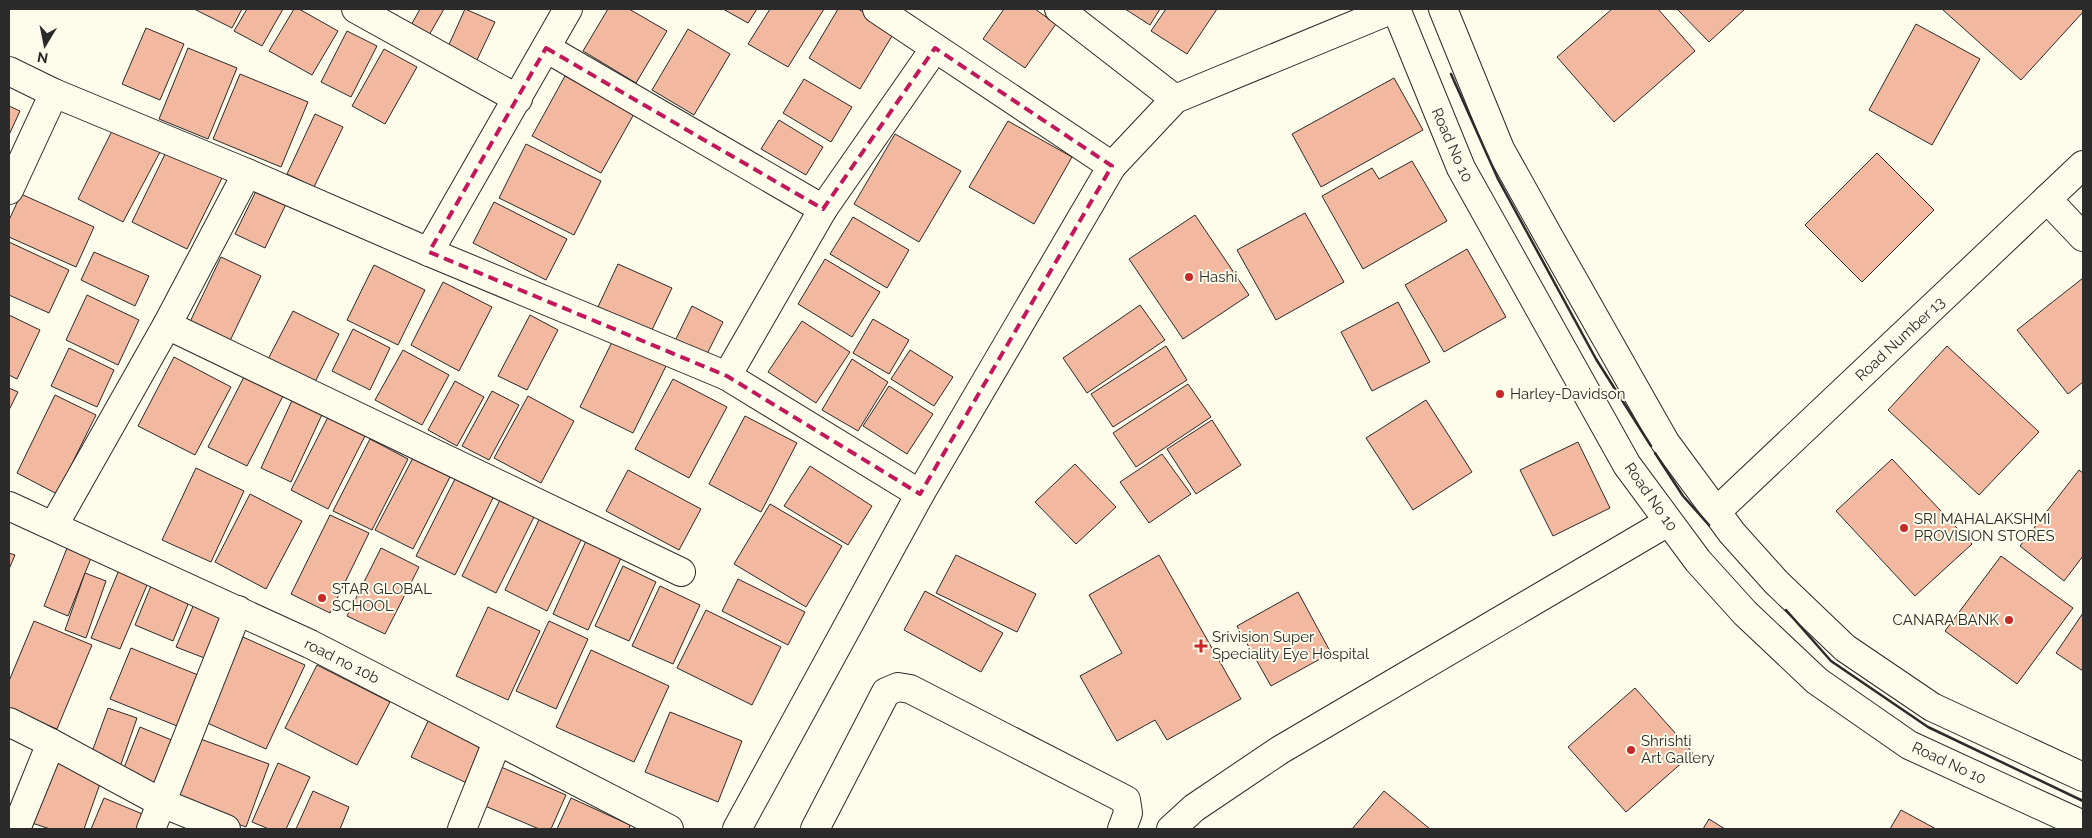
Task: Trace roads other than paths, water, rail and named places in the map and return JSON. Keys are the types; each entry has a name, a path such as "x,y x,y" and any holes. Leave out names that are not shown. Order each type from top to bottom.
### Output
{"street":[{"path":"356,9 518,99"},
{"path":"429,252 568,9"},
{"path":"877,9 1112,166"},
{"path":"1059,9 1174,99"},
{"path":"737,829 920,494 1112,166 1174,99 1395,9"},
{"name":"Road No 10","path":"1395,9 1460,168 1627,465 1698,561 1745,613 1817,681 1909,745 2083,825"},
{"path":"1443,9 1500,149 1665,442 1732,534 1776,582 1844,648 1932,707 2083,777"},
{"path":"546,48 823,209"},
{"path":"727,376 823,209 935,48"},
{"path":"9,71 54,93 727,376 920,494"},
{"path":"9,190 54,93"},
{"name":"Road Number 13","path":"1716,512 2083,165"},
{"path":"54,525 167,325 247,173"},
{"path":"2047,200 2083,237"},
{"path":"167,325 681,572"},
{"name":"road no 10b","path":"9,506 310,644 669,829"},
{"path":"1171,829 1194,808 1280,750 1668,522"},
{"path":"151,829 238,610"},
{"path":"815,829 886,692 898,687 910,689 1126,800 1128,813 1122,829"},
{"path":"9,722 162,803 226,829"},
{"path":"462,829 497,742"},
{"path":"16,829 51,743"}],"place":[{"name":"Hashi","path":"1189,277"},
{"name":"Harley-Davidson","path":"1500,394"},
{"name":"SRI MAHALAKSHMI PROVISION STORES","path":"1904,528"},
{"name":"STAR GLOBAL SCHOOL","path":"322,598"},
{"name":"CANARA BANK","path":"2009,620"},
{"name":"Srivision Super Speciality Eye Hospital","path":"1201,646"},
{"name":"Shrishti Art Gallery","path":"1631,750"}]}
